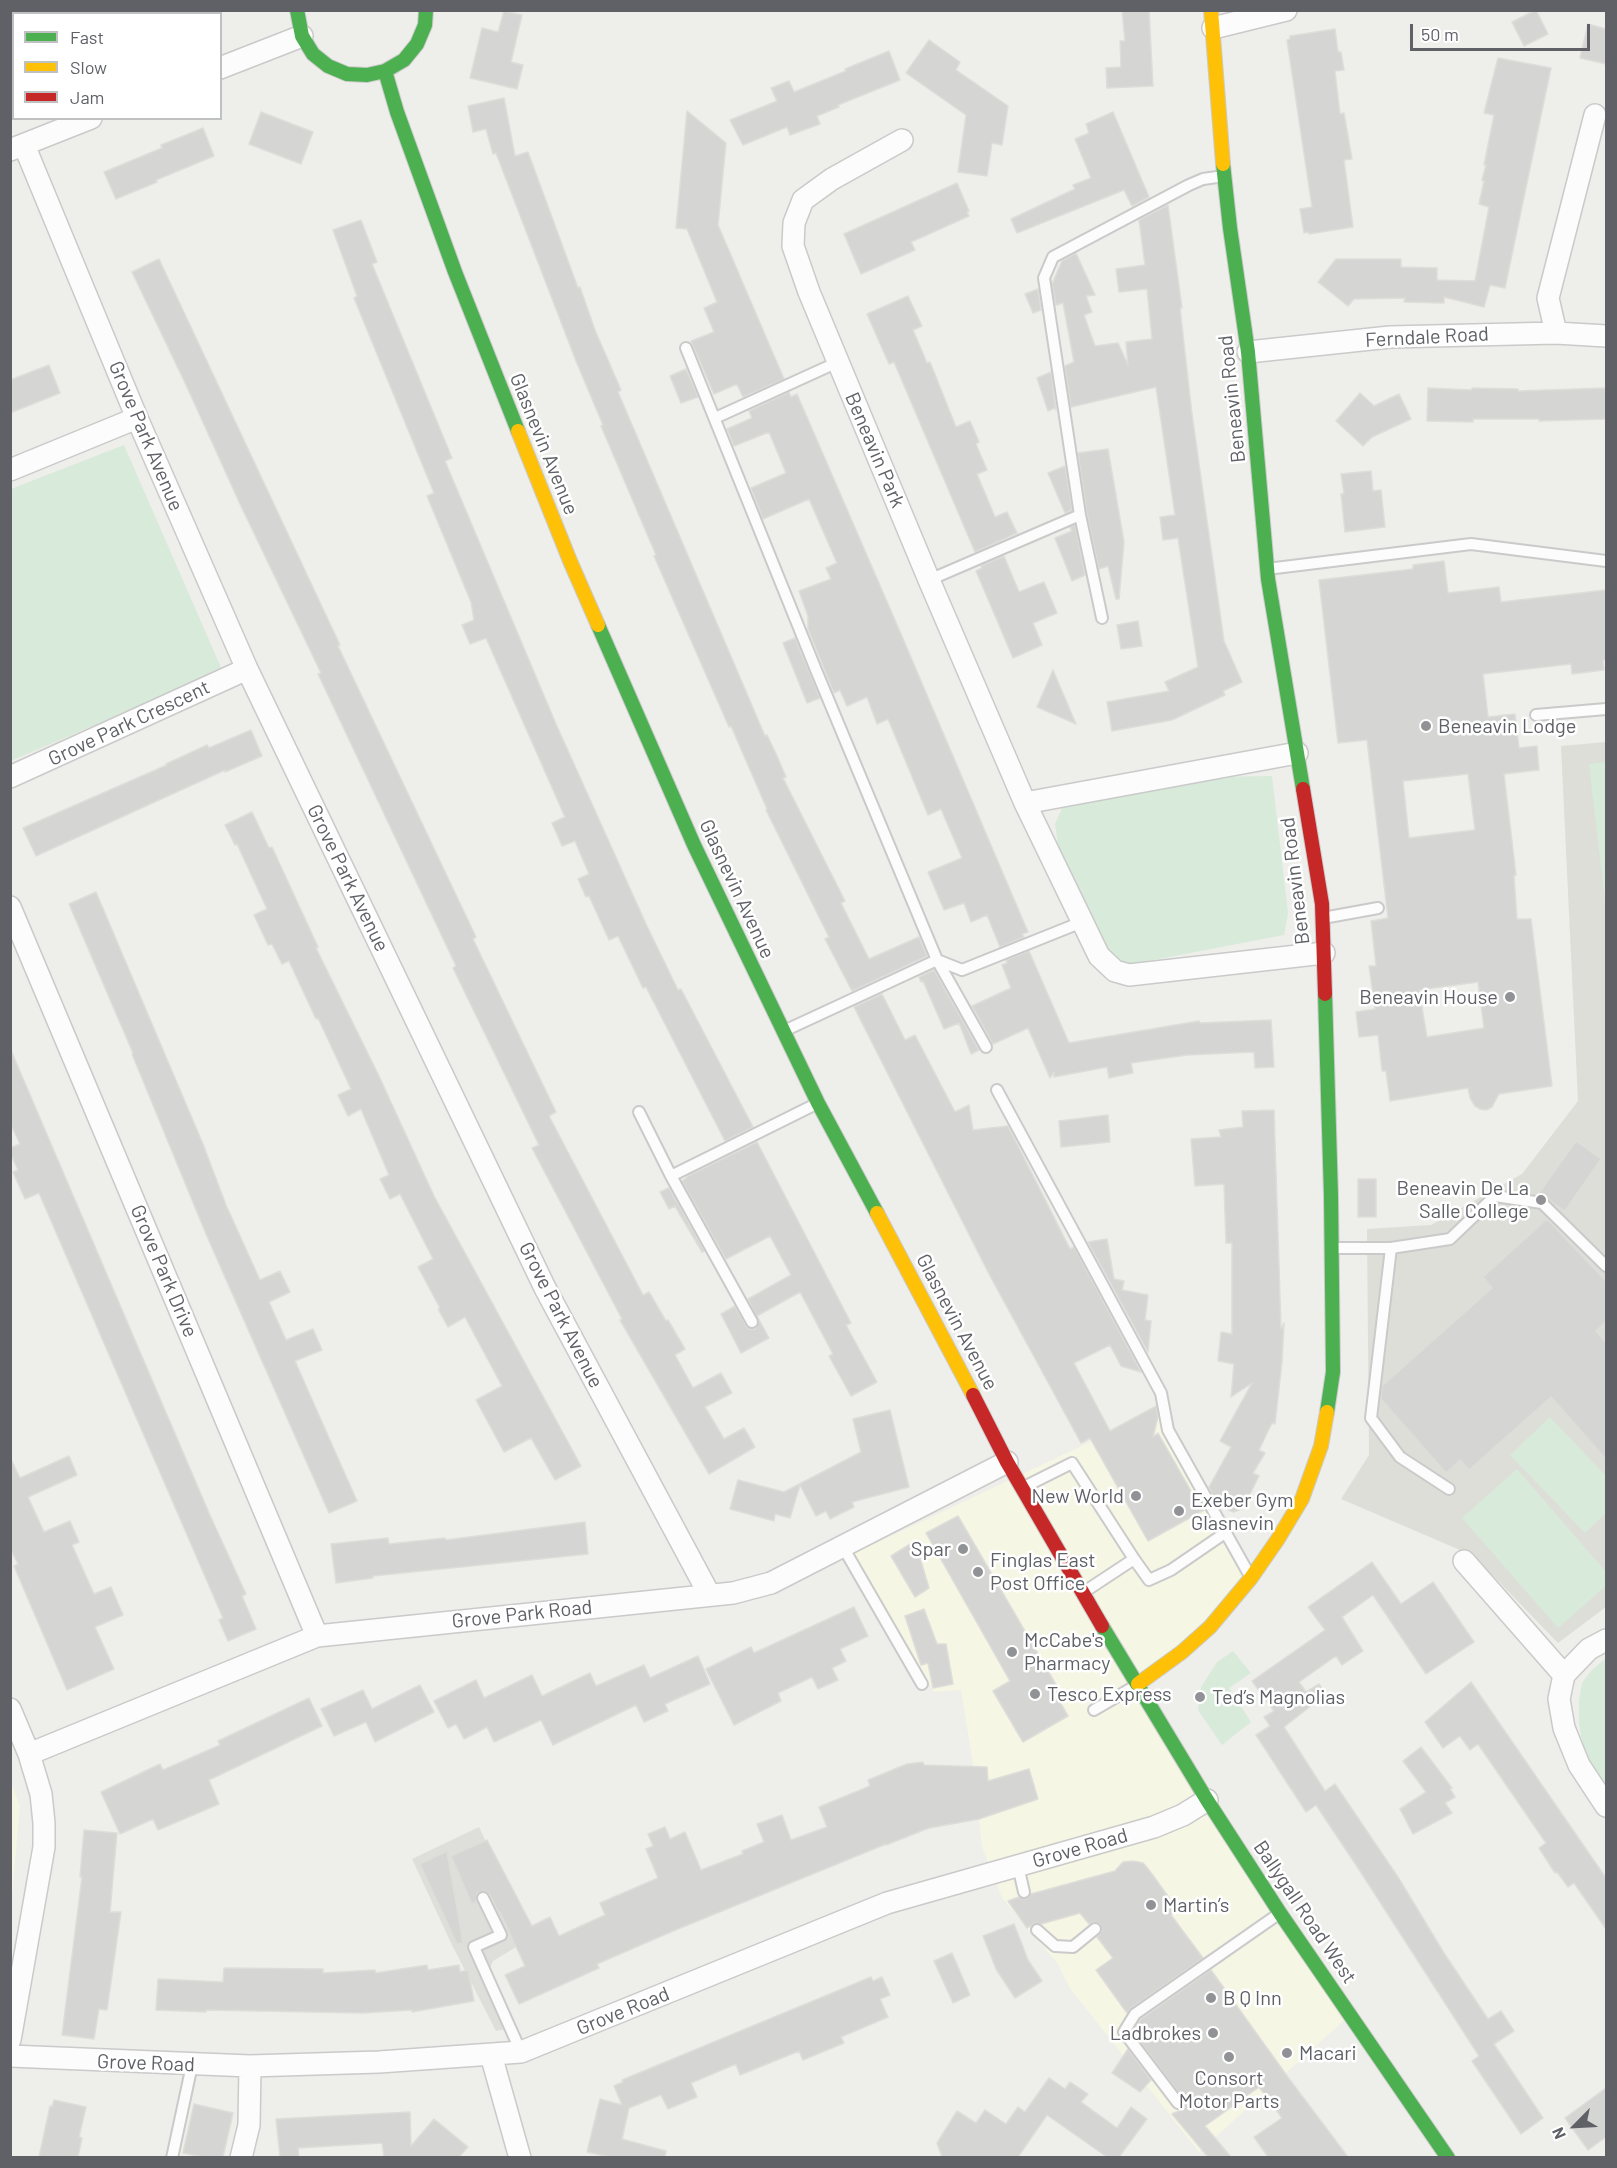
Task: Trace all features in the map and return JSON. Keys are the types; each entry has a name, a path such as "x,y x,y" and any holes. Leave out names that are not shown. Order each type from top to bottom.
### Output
{"main road":[{"path":"297,10 302,36 313,54 328,66 347,74 367,75 385,71 404,60 417,44 425,25 426,10"},
{"name":"Beneavin Road","path":"1138,1684 1168,1663 1210,1627 1251,1578 1302,1499 1321,1446 1333,1372 1323,918 1267,569 1248,352 1217,100 1212,19"},
{"name":"Glasnevin Avenue","path":"385,71 397,112 455,273 570,561 694,845 818,1103 1022,1488 1138,1684"},
{"name":"Ballygall Road West","path":"1138,1684 1206,1800 1280,1913 1448,2157"}],"street":[{"path":"1212,19 1286,10"},
{"path":"222,67 302,36"},
{"path":"1556,333 1548,298 1595,114"},
{"path":"17,148 86,120"},
{"name":"Beneavin Park","path":"902,140 832,179 803,200 794,223 793,246 838,362 1025,803 1099,956 1115,971 1129,975 1324,953"},
{"name":"Grove Park Avenue","path":"17,148 248,669 545,1288 709,1594"},
{"name":"Ferndale Road","path":"1248,352 1390,337 1556,333 1606,336"},
{"path":"10,471 137,418"},
{"name":"Grove Park Crescent","path":"10,777 248,669"},
{"path":"1025,803 1297,753"},
{"name":"Grove Park Drive","path":"10,907 317,1636"},
{"name":"Grove Park Road","path":"29,1754 317,1636 733,1593 771,1583 1008,1462"},
{"path":"1464,1561 1564,1675"},
{"path":"1606,1640 1589,1649 1564,1675 1559,1699 1564,1728 1579,1765 1606,1806"},
{"path":"10,1710 29,1754 41,1794 44,1847 10,2040"},
{"name":"Grove Road","path":"10,2056 250,2066 379,2062 520,2052 887,1903 1154,1827 1183,1815 1206,1800"},
{"path":"491,2055 520,2157"},
{"path":"241,2157 249,2125 250,2066"}],"lane":[{"path":"1102,618 1080,515 1044,278 1053,257 1189,185 1203,179 1225,176"},
{"path":"686,348 816,670 937,960 986,1047"},
{"path":"715,418 838,362"},
{"path":"929,580 1080,515"},
{"path":"1267,569 1471,544 1606,561"},
{"path":"1536,715 1606,709"},
{"path":"1323,918 1378,908"},
{"path":"783,1032 937,960 962,970 1082,922"},
{"path":"997,1090 1161,1393 1168,1430 1251,1578"},
{"path":"670,1176 818,1103"},
{"path":"639,1112 670,1176 752,1322"},
{"path":"1332,1248 1391,1248 1450,1239 1495,1196 1542,1203 1606,1266"},
{"path":"1391,1248 1371,1418 1400,1457 1449,1488"},
{"path":"1022,1488 1072,1463 1149,1580 1171,1570 1225,1533"},
{"path":"843,1547 922,1684"},
{"path":"1083,1592 1134,1558"},
{"path":"1094,1710 1138,1684"},
{"path":"1017,1866 1024,1892"},
{"path":"483,1898 501,1935 474,1947 520,2052"},
{"path":"1179,2103 1124,2032 1135,2014 1280,1913"},
{"path":"1037,1930 1055,1946 1073,1947 1095,1929"},
{"path":"172,2157 192,2065"}],"shaded area":[{"path":"124,445 222,670 11,761 11,489"},
{"name":"Beneavin De La Salle College","path":"1606,742 1606,1607 1558,1643 1474,1556 1341,1499 1369,1455 1367,1229 1431,1225 1522,1174 1578,1101 1561,746"},
{"path":"1606,762 1606,910 1589,764"},
{"path":"1272,776 1288,913 1284,935 1127,965 1114,961 1104,948 1058,845 1055,824 1063,806 1209,777"},
{"path":"1157,1404 1251,1577 1142,1679 1351,2014 1199,2152 1069,1987 1058,1964 1002,1898 982,1847 973,1764 961,1690 934,1692 853,1554 1092,1441"},
{"path":"1550,1417 1606,1476 1606,1513 1585,1533 1510,1455"},
{"path":"1517,1469 1606,1572 1606,1586 1558,1628 1462,1518"},
{"path":"1233,1651 1251,1673 1229,1688 1251,1722 1222,1745 1198,1710 1201,1687 1217,1662"},
{"path":"1606,1658 1606,1785 1584,1753 1579,1723 1579,1700 1582,1683 1590,1672"},
{"path":"10,1782 20,1806 11,1907"},
{"path":"479,1827 531,1938 493,1961 489,1970 514,2027 496,2031 412,1859"}],"building":[{"path":"1122,10 1149,10 1153,86 1107,88 1106,68 1121,67 1120,41 1125,41"},
{"path":"1536,10 1548,34 1524,46 1512,22"},
{"path":"504,11 522,15 511,62 523,65 517,89 470,78 482,28 498,32"},
{"path":"1588,24 1606,29 1606,64 1580,58"},
{"path":"1335,29 1338,52 1341,52 1344,70 1335,71 1340,114 1344,113 1352,159 1344,160 1353,227 1309,234 1304,233 1300,209 1312,207 1287,40 1290,36"},
{"path":"929,40 960,62 956,70 1008,106 1002,145 992,143 987,176 958,172 966,115 906,73"},
{"path":"889,51 900,80 817,116 820,124 790,135 787,127 743,145 730,120 777,101 771,88 789,81 794,92"},
{"path":"1498,58 1551,68 1505,288 1490,285 1484,307 1444,297 1444,303 1404,302 1405,298 1354,299 1348,306 1318,282 1336,259 1401,259 1401,267 1437,268 1437,280 1475,281 1489,207 1479,204 1494,115 1484,113"},
{"path":"504,98 515,156 528,152 578,288 580,287 595,330 621,390 618,392 765,736 767,735 786,777 783,778 845,901 841,903 869,959 919,937 927,956 852,991 825,939 829,937 766,810 731,726 729,727 654,556 656,555 601,426 603,425 496,153 493,154 486,129 473,132 468,106"},
{"path":"687,111 726,143 718,225 784,379 743,397 737,384 714,394 691,341 714,332 704,308 717,302 687,229 676,228"},
{"path":"261,112 313,132 301,164 249,144"},
{"path":"1113,112 1149,197 1132,206 1124,190 1017,233 1011,219 1075,189 1073,185 1091,178 1075,139 1089,133 1086,124"},
{"path":"203,128 214,156 116,199 104,172"},
{"path":"957,183 969,216 911,242 915,250 861,274 844,234"},
{"path":"1168,205 1182,308 1180,308 1192,414 1224,641 1242,682 1223,691 1225,695 1172,720 1112,731 1107,702 1169,691 1165,682 1198,667 1178,538 1163,540 1160,517 1175,515 1156,387 1071,407 1065,366 1074,362 1063,303 1056,305 1052,284 1062,261 1076,253 1095,295 1086,296 1092,312 1084,315 1095,346 1118,343 1128,365 1126,342 1152,339 1147,289 1119,292 1116,269 1145,265 1139,220"},
{"path":"361,220 377,262 372,264 452,458 445,461 556,724 678,990 681,989 753,1127 725,1141 646,987 643,988 618,936 609,940 589,896 586,897 578,879 589,874 575,841 562,846 552,823 565,817 486,638 470,644 462,625 474,620 471,602 427,496 434,493 354,298 357,296 333,230"},
{"path":"159,259 476,937 473,939 556,1112 549,1116 643,1295 649,1292 685,1349 675,1355 693,1388 721,1373 732,1393 705,1407 724,1439 744,1428 755,1447 709,1474 620,1320 622,1319 532,1148 539,1145 453,968 456,966 318,674 321,673 132,272"},
{"path":"1038,289 1041,310 1033,313 1025,294"},
{"path":"908,296 922,326 913,330 927,363 930,362 956,427 970,421 979,442 976,444 987,470 977,474 995,517 1007,512 1017,533 975,552 894,362 889,364 867,314"},
{"path":"49,365 60,393 10,413 10,380"},
{"path":"686,369 698,397 681,403 670,376"},
{"path":"1051,372 1056,410 1055,408 1048,411 1037,378"},
{"path":"1428,388 1518,389 1518,391 1606,388 1606,419 1427,421"},
{"path":"789,392 791,397 797,394 1028,932 1022,934 1024,937 1000,947 987,915 971,922 964,903 944,910 928,872 962,858 941,809 928,815 888,719 877,724 867,697 847,706 840,690 834,693 808,629 808,616 799,591 831,579 826,568 837,563 809,499 763,519 751,488 786,473 769,432 734,446 727,429 752,418 749,411"},
{"path":"1360,393 1374,406 1399,394 1411,419 1372,437 1363,446 1336,421"},
{"path":"1108,449 1124,542 1119,599 1116,599 1108,566 1099,569 1087,514 1078,453"},
{"path":"1065,466 1072,510 1065,513 1048,473"},
{"path":"1371,471 1373,491 1381,490 1385,527 1345,532 1341,474"},
{"path":"1075,525 1085,575 1072,581 1055,538 1072,531 1070,527"},
{"path":"1004,556 1019,592 1044,582 1057,613 1033,623 1042,645 1013,658 976,571 982,568 981,566"},
{"path":"1444,561 1448,593 1499,587 1501,602 1606,590 1604,670 1572,674 1571,664 1483,674 1488,717 1515,714 1519,748 1537,746 1539,770 1504,774 1516,875 1514,876 1517,919 1531,919 1552,1086 1499,1094 1492,1107 1486,1110 1475,1106 1468,1088 1390,1101 1386,1071 1382,1071 1378,1035 1359,1037 1356,1012 1375,1009 1369,966 1376,966 1371,921 1388,918 1367,740 1338,743 1319,580 1413,569 1413,565","holes":["1468,774 1475,830 1409,838 1403,781","1478,982 1484,1028 1427,1037 1419,990"]},
{"path":"1138,621 1142,646 1121,649 1117,625"},
{"path":"795,638 820,698 807,703 783,643"},
{"path":"1053,670 1076,724 1037,707"},
{"path":"251,730 262,756 225,772 225,770 36,856 23,828 207,745 209,748"},
{"path":"252,812 269,848 272,847 318,947 316,948 379,1076 434,1196 581,1466 555,1480 531,1438 504,1452 476,1400 502,1386 465,1317 448,1327 438,1309 440,1308 418,1267 433,1259 400,1194 390,1199 380,1179 389,1175 361,1109 348,1116 338,1095 351,1089 318,1018 316,1019 289,961 282,964 272,944 268,945 254,915 267,909 237,844 235,845 225,825"},
{"path":"96,892 203,1144 226,1205 260,1280 280,1271 290,1292 269,1302 286,1340 313,1329 322,1350 295,1361 357,1501 329,1513 206,1234 133,1053 69,904"},
{"path":"1029,951 1069,1043 1199,1021 1200,1023 1271,1020 1274,1067 1255,1068 1254,1052 1187,1055 1131,1063 1133,1073 1109,1078 1107,1067 1054,1077 1054,1072 1050,1078 1028,1028 993,1044 972,1006 1011,988 1002,965 1007,963 1006,960"},
{"path":"934,970 979,1050 971,1054 959,1023 944,1029 923,981 921,982 919,977"},
{"path":"882,994 905,1040 915,1035 955,1112 969,1105 973,1130 1008,1126 1070,1249 1074,1247 1141,1372 1121,1366 1110,1345 1074,1363 1110,1431 1156,1406 1158,1417 1153,1437 1158,1433 1204,1510 1148,1541 1090,1438 1081,1443 989,1274 854,1007"},
{"path":"10,1048 209,1513 246,1594 242,1596 256,1629 228,1641 219,1620 223,1618 39,1193 25,1199 13,1172 18,1170 10,1148 20,1144 10,1123"},
{"path":"1274,1110 1281,1329 1284,1323 1282,1362 1275,1424 1272,1423 1259,1450 1265,1453 1253,1473 1259,1476 1245,1504 1234,1512 1228,1510 1221,1501 1217,1503 1209,1487 1231,1447 1220,1441 1252,1383 1231,1397 1234,1364 1218,1361 1221,1332 1232,1334 1232,1243 1226,1243 1224,1184 1195,1186 1191,1139 1221,1137 1219,1130 1243,1127 1242,1111"},
{"path":"1108,1115 1110,1142 1061,1147 1059,1121"},
{"path":"1576,1141 1601,1159 1565,1211 1539,1193"},
{"path":"757,1142 851,1323 846,1325 877,1382 851,1396 829,1356 833,1354 800,1292 757,1316 769,1338 741,1353 721,1314 735,1306 746,1326 749,1329 755,1329 759,1322 748,1299 791,1275 770,1236 726,1259 682,1181"},
{"path":"1358,1179 1376,1179 1376,1217 1358,1217"},
{"path":"669,1188 704,1251 702,1252 675,1206 669,1209 660,1192"},
{"path":"1547,1219 1606,1281 1606,1321 1596,1331 1606,1343 1606,1459 1551,1397 1469,1470 1460,1460 1446,1473 1381,1399 1382,1386 1492,1288 1483,1277"},
{"path":"1107,1239 1114,1279 1124,1281 1122,1290 1148,1295 1145,1320 1151,1321 1148,1352 1088,1242"},
{"path":"890,1410 909,1487 852,1502 854,1507 830,1519 826,1511 816,1516 800,1485 790,1518 775,1514 774,1521 730,1509 738,1480 784,1492 861,1452 853,1419"},
{"path":"69,1456 77,1475 28,1497 44,1532 70,1521 79,1542 72,1545 94,1594 111,1587 123,1615 95,1627 114,1669 67,1690 14,1566 18,1564 10,1548 10,1457 20,1478"},
{"path":"958,1516 1062,1695 1057,1697 1068,1716 1023,1742 993,1691 1010,1681 926,1533"},
{"path":"585,1522 588,1554 373,1576 373,1578 336,1583 331,1544 388,1538 389,1544 445,1538 446,1540"},
{"path":"915,1541 929,1588 915,1597 891,1556"},
{"path":"1372,1562 1401,1604 1433,1582 1474,1642 1426,1674 1373,1595 1342,1617 1363,1651 1342,1665 1336,1656 1299,1682 1306,1692 1319,1684 1326,1694 1284,1727 1325,1791 1335,1784 1398,1877 1444,1953 1488,2019 1501,2011 1514,2031 1494,2044 1543,2118 1521,2134 1472,2061 1479,2056 1360,1871 1316,1805 1306,1812 1256,1735 1270,1726 1264,1717 1274,1711 1252,1681 1325,1630 1308,1607"},
{"path":"854,1607 868,1636 840,1649 846,1661 832,1668 838,1680 818,1689 812,1677 778,1693 781,1701 734,1725 706,1669 751,1647 754,1653"},
{"path":"924,1609 937,1644 946,1644 953,1684 933,1688 928,1663 921,1665 905,1616"},
{"path":"698,1656 710,1684 665,1704 668,1711 644,1722 636,1705 553,1745 541,1720 494,1742 487,1727 464,1739 456,1724 448,1728 434,1701 476,1680 484,1698 532,1675 542,1696 590,1673 596,1686 644,1665 650,1678"},
{"path":"1471,1682 1606,1878 1606,1929 1574,1883 1568,1887 1557,1872 1555,1873 1539,1848 1546,1843 1478,1744 1470,1750 1460,1736 1443,1748 1425,1722"},
{"path":"420,1685 434,1712 375,1742 366,1722 334,1736 321,1709 363,1690 372,1709"},
{"path":"309,1698 322,1726 209,1780 219,1804 158,1830 153,1819 120,1834 101,1792 160,1764 163,1770 220,1745 218,1741"},
{"path":"1421,1747 1452,1788 1450,1789 1455,1797 1445,1803 1452,1813 1413,1834 1400,1809 1426,1792 1403,1761"},
{"path":"923,1762 924,1765 987,1767 988,1781 1029,1769 1038,1799 979,1819 929,1828 886,1844 597,1964 599,1968 519,2004 505,1975 525,1966 490,1895 484,1891 477,1893 476,1902 472,1904 451,1856 487,1840 532,1926 550,1917 559,1936 605,1915 600,1903 658,1878 646,1849 653,1846 648,1834 665,1827 670,1839 685,1832 701,1870 743,1854 742,1851 764,1842 757,1824 782,1815 791,1840 827,1827 819,1807 870,1786 868,1780 907,1764"},
{"path":"84,1830 117,1833 110,1912 121,1912 107,2010 99,2009 94,2039 62,2035 82,1877 80,1877"},
{"path":"447,1851 463,1943 457,1944 420,1864"},
{"path":"1123,1862 1143,1863 1178,1910 1171,1915 1203,1958 1127,2013 1096,1970 1113,1958 1097,1937 1102,1931 1100,1924 1094,1922 1089,1924 1080,1913 1041,1924 1035,1923 1027,1928 1008,1901 1019,1897 1026,1899 1031,1894 1115,1871"},
{"path":"1014,1924 1028,1960 1042,1981 1015,1998 996,1969 983,1936"},
{"path":"952,1953 970,1995 953,2003 934,1961"},
{"path":"427,1965 428,1970 459,1965 460,1972 468,1970 474,2001 412,2012 412,2010 363,2013 156,2010 158,1979 223,1982 224,1968 323,1969 323,1973 375,1970 376,1973"},
{"path":"1211,1970 1348,2157 1268,2157 1254,2137 1282,2118 1259,2087 1205,2126 1231,2157 1208,2157 1172,2114 1183,2109 1185,2101 1136,2036 1140,2030 1136,2026 1141,2019"},
{"path":"871,1977 873,1981 882,1977 890,1995 880,1999 888,2017 841,2037 844,2043 803,2060 799,2051 740,2075 736,2064 691,2083 697,2097 668,2109 661,2095 629,2108 622,2139 666,2151 665,2157 610,2157 587,2152 600,2099 622,2105 614,2086 623,2082 622,2080"},
{"path":"1128,2049 1151,2080 1140,2092 1112,2073"},
{"path":"1049,2078 1065,2089 1070,2082 1088,2094 1081,2102 1117,2128 1131,2107 1147,2119 1119,2157 1107,2157 1047,2115 1018,2157 942,2157 937,2143 957,2111 976,2123 985,2110 1006,2124 1018,2107 1025,2112"},
{"path":"1606,2088 1606,2137 1588,2150 1565,2118"},
{"path":"54,2100 86,2107 79,2137 82,2138 78,2157 39,2157 50,2106 52,2107"},
{"path":"194,2104 233,2113 223,2157 204,2157 183,2153"},
{"path":"410,2112 411,2146 434,2119 468,2147 459,2157 384,2157 382,2143 298,2148 299,2157 280,2157 276,2119"}],"traffic: fast":[{"path":"297,10 302,36 313,54 328,66 347,74 367,75 385,71 404,60 417,44 425,25 426,10"},
{"path":"385,71 397,112 455,272 518,431"},
{"path":"1223,164 1248,352 1268,579 1303,789"},
{"path":"598,625 694,845 818,1103 877,1213"},
{"path":"1325,994 1333,1372 1327,1412"},
{"path":"1102,1626 1207,1800 1280,1913 1448,2158"}],"traffic: slow":[{"path":"1211,10 1223,164"},
{"path":"518,431 598,625"},
{"path":"877,1213 973,1395"},
{"path":"1138,1684 1182,1652 1210,1627 1251,1578 1302,1499 1321,1446 1327,1412"}],"traffic: jam":[{"path":"1303,789 1322,904 1325,994"},
{"path":"973,1395 1007,1462 1102,1626"}],"place":[{"name":"Beneavin Lodge","path":"1426,726"},
{"name":"Beneavin House","path":"1510,997"},
{"name":"Beneavin De La Salle College","path":"1541,1200"},
{"name":"New World","path":"1136,1496"},
{"name":"Exeber Gym Glasnevin","path":"1179,1511"},
{"name":"Spar","path":"963,1549"},
{"name":"Finglas East Post Office","path":"978,1572"},
{"name":"McCabe's Pharmacy","path":"1012,1652"},
{"name":"Tesco Express","path":"1035,1694"},
{"name":"Ted’s Magnolias","path":"1200,1697"},
{"name":"Martin’s","path":"1151,1905"},
{"name":"B Q Inn","path":"1211,1998"},
{"name":"Ladbrokes","path":"1213,2033"},
{"name":"Macari","path":"1287,2053"},
{"name":"Consort Motor Parts","path":"1229,2057"}]}
